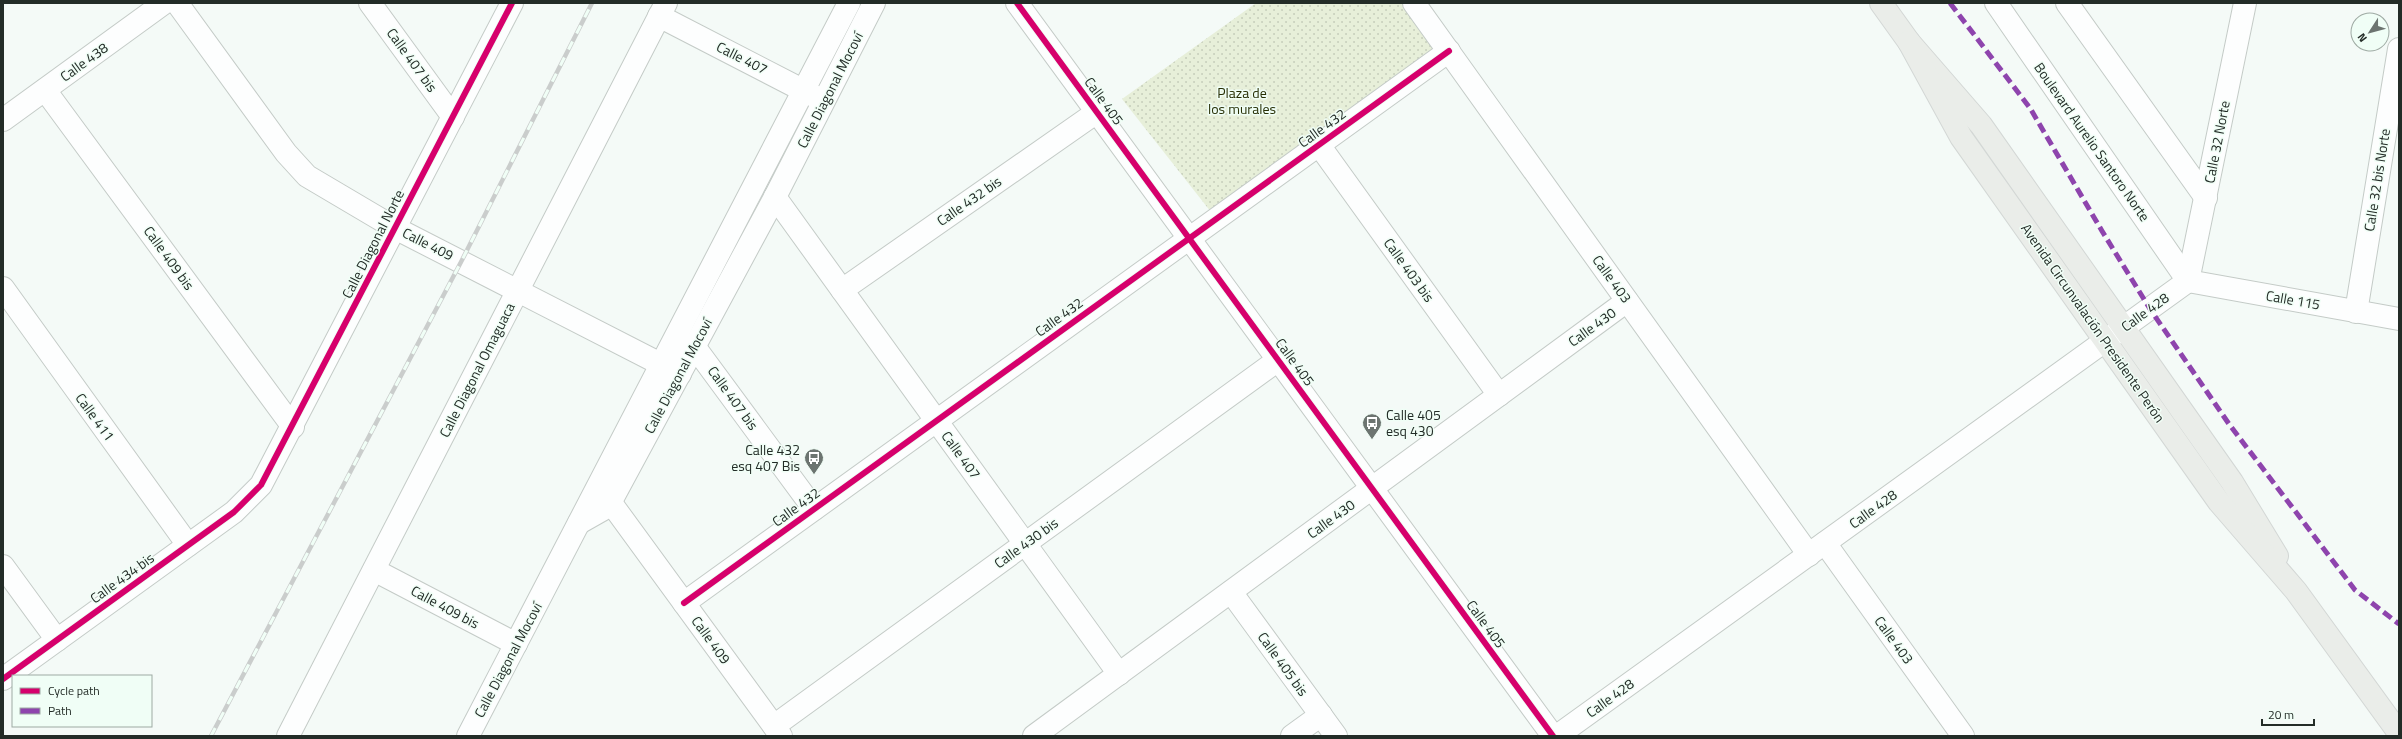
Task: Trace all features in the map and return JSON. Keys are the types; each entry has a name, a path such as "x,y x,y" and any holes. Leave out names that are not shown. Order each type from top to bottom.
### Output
{"main road":[{"name":"Avenida Circunvalación Presidente Perón","path":"1881,3 1909,42 1982,126 2244,500 2296,591"},
{"name":"Avenida Circunvalación Presidente Perón","path":"1909,42 1961,137 2219,502 2296,591 2399,733"}],"street":[{"name":"Calle 438","path":"3,120 164,3"},
{"name":"Calle 409","path":"177,3 295,165 321,186 395,228 671,369"},
{"name":"Calle 407 bis","path":"370,3 453,117"},
{"name":"Calle Diagonal Norte","path":"253,495 268,475 512,3"},
{"name":"Calle Diagonal Mocoví","path":"468,736 579,523 604,495 671,369 804,90 849,3"},
{"name":"Calle Diagonal Mocoví","path":"671,369 694,346 775,197 874,3"},
{"name":"Calle 405","path":"1017,3 1553,736"},
{"name":"Calle 403","path":"1414,3 1627,301 1817,549 1963,736"},
{"name":"Boulevard Aurelio Santoro Norte","path":"1996,3 2188,281"},
{"path":"2067,3 2206,198"},
{"name":"Calle 32 Norte","path":"2188,281 2245,3"},
{"name":"Calle 407","path":"663,9 824,101"},
{"name":"Calle Diagonal Omaguaca","path":"288,736 663,9"},
{"name":"Calle 32 bis Norte","path":"2356,312 2399,49"},
{"name":"Calle 432","path":"684,603 1449,51"},
{"name":"Calle 409 bis","path":"45,90 293,427"},
{"name":"Calle 432 bis","path":"842,290 1097,112"},
{"name":"Calle 403 bis","path":"1319,145 1500,395"},
{"name":"Calle 407","path":"775,197 1119,674"},
{"name":"Calle 115","path":"2188,281 2399,319"},
{"name":"Calle 428","path":"1557,736 2188,281"},
{"name":"Calle 411","path":"3,288 188,545"},
{"name":"Calle 430","path":"1034,736 1627,301"},
{"name":"Calle 407 bis","path":"694,346 814,509"},
{"name":"Calle 430 bis","path":"778,731 1025,544 1278,360"},
{"name":"Calle 434 bis","path":"3,679 188,545 253,495"},
{"name":"Calle 409","path":"604,495 778,731"},
{"path":"3,566 57,640"},
{"name":"Calle 409 bis","path":"374,570 516,644"},
{"name":"Calle 405 bis","path":"1231,592 1336,736"},
{"path":"1292,736 1321,715"}],"green space":[{"name":"Plaza de los murales","path":"1256,3 1406,3 1438,47 1211,212 1122,99"}],"railway":[{"path":"211,736 461,262 592,3"}],"marked path":[{"path":"1950,3 2030,108 2102,231 2150,309 2229,424 2355,590 2399,624"}],"cycle path":[{"path":"3,679 234,512 261,485 512,3"},
{"path":"1017,3 1553,736"},
{"path":"684,603 1449,51"}],"place":[{"name":"Calle 405 esq 430","path":"1372,440"},
{"name":"Calle 432 esq 407 Bis","path":"814,475"}]}
